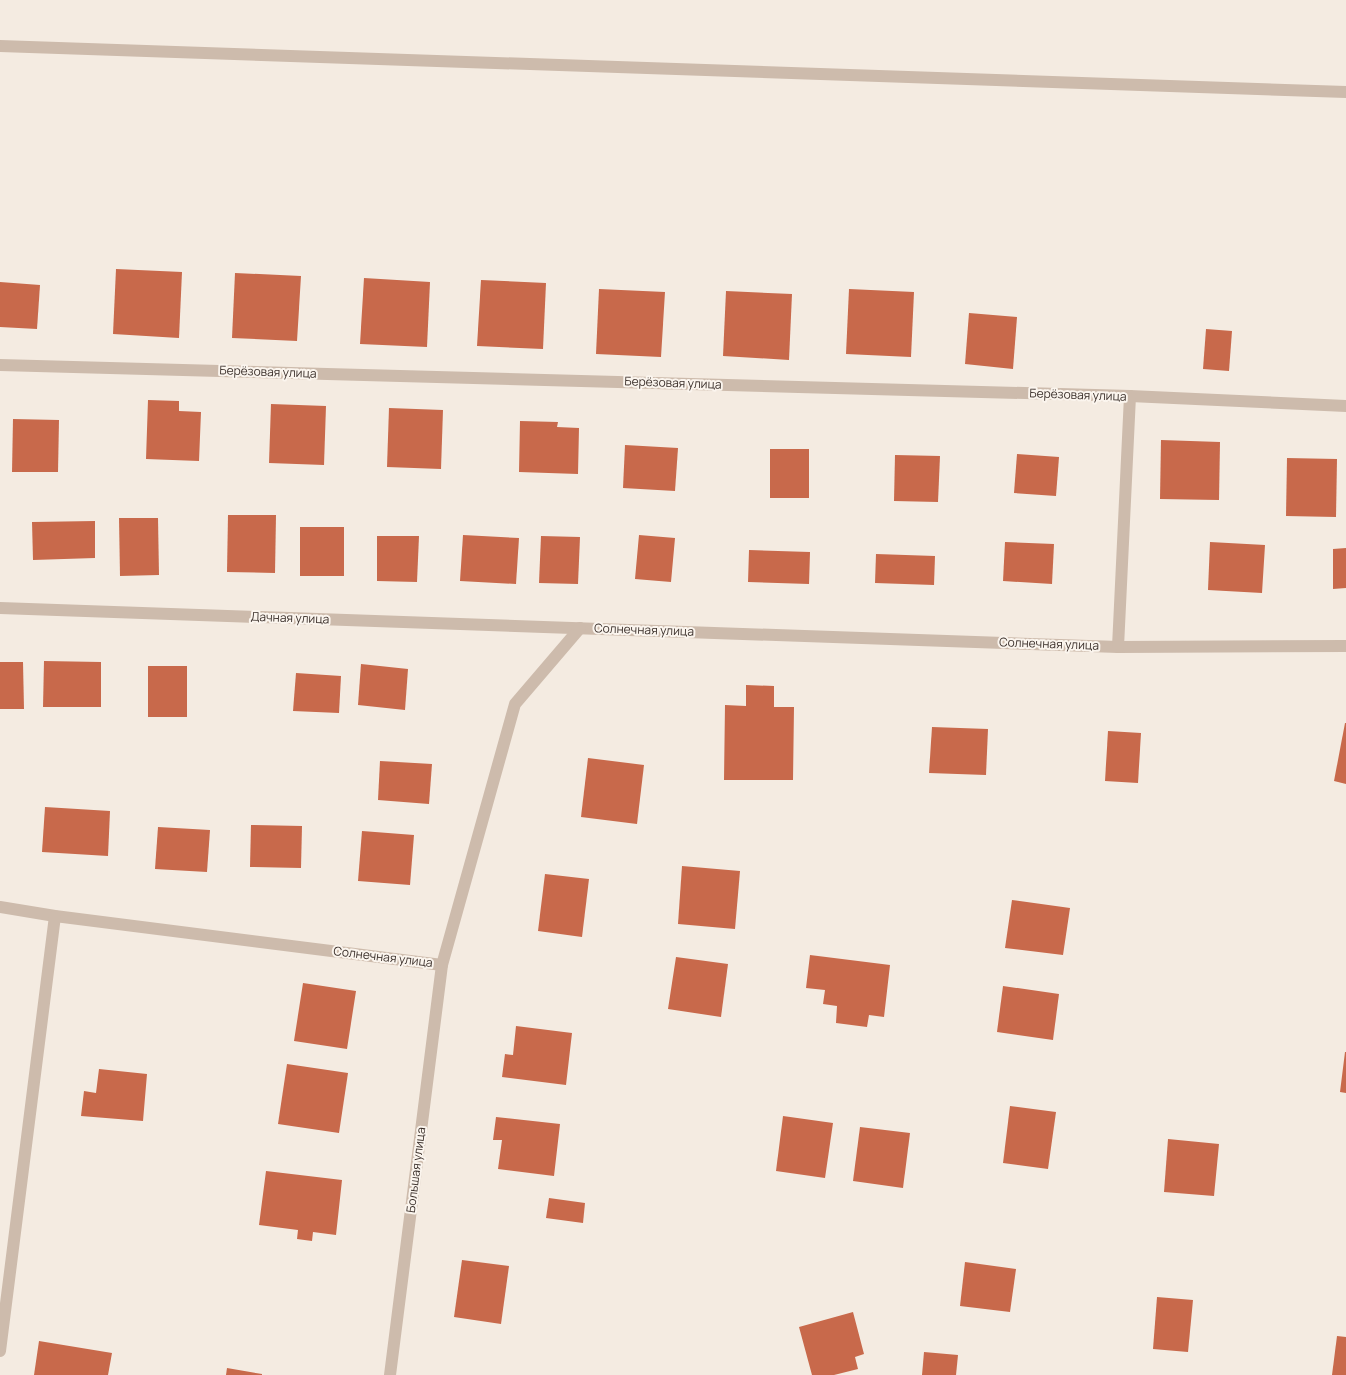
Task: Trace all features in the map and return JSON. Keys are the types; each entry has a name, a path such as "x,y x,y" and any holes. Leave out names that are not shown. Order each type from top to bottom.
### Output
{"street":[{"path":"0,46 1346,92"},
{"name":"Берёзовая улица","path":"0,365 1130,396 1346,406"},
{"path":"1118,647 1130,396"},
{"name":"Дачная улица","path":"0,608 580,628"},
{"name":"Солнечная улица","path":"0,907 55,916 442,965 515,704 580,628 1118,647 1346,646"},
{"path":"0,1351 55,916"},
{"name":"Большая улица","path":"390,1375 442,965"}],"building":[{"path":"116,269 182,272 179,338 113,334"},
{"path":"235,273 301,276 297,341 232,338"},
{"path":"364,278 430,282 427,347 360,344"},
{"path":"481,280 546,283 543,349 477,346"},
{"path":"0,282 40,285 37,329 0,327"},
{"path":"599,289 665,292 661,357 596,354"},
{"path":"849,289 914,292 911,357 846,354"},
{"path":"726,291 792,294 789,360 723,356"},
{"path":"969,313 1017,317 1013,369 965,364"},
{"path":"1206,329 1232,331 1229,371 1203,369"},
{"path":"148,400 179,401 179,411 201,412 199,461 146,459"},
{"path":"271,404 326,406 324,465 269,463"},
{"path":"389,408 443,410 441,469 387,467"},
{"path":"13,419 59,420 58,472 12,472"},
{"path":"520,421 558,422 557,427 579,428 578,474 519,472"},
{"path":"1161,440 1220,442 1219,500 1160,499"},
{"path":"625,445 678,448 675,491 623,488"},
{"path":"770,449 809,449 809,498 770,498"},
{"path":"1017,454 1059,457 1056,496 1014,493"},
{"path":"895,455 940,456 938,502 894,501"},
{"path":"1287,458 1337,459 1336,517 1286,516"},
{"path":"228,515 276,515 275,573 227,572"},
{"path":"119,518 158,518 159,575 120,576"},
{"path":"95,521 95,558 33,560 32,522"},
{"path":"300,527 344,527 344,576 300,576"},
{"path":"463,535 519,538 516,584 460,581"},
{"path":"639,535 675,538 671,582 635,579"},
{"path":"377,536 419,536 417,582 377,581"},
{"path":"541,536 580,537 578,584 539,583"},
{"path":"1005,542 1054,544 1052,584 1003,581"},
{"path":"1210,542 1265,545 1262,593 1208,590"},
{"path":"1346,548 1346,588 1333,589 1333,549"},
{"path":"749,550 810,552 809,584 748,582"},
{"path":"876,554 935,556 934,585 875,583"},
{"path":"44,661 101,662 101,707 43,707"},
{"path":"0,662 23,662 24,709 0,709"},
{"path":"361,664 408,669 405,710 358,705"},
{"path":"148,666 187,666 187,717 148,717"},
{"path":"296,673 341,676 339,713 293,711"},
{"path":"746,685 774,686 774,707 794,707 793,780 724,780 725,705 746,706"},
{"path":"1346,723 1346,784 1334,781"},
{"path":"932,727 988,729 986,775 929,773"},
{"path":"1108,731 1141,733 1138,783 1105,781"},
{"path":"588,758 644,765 637,824 581,817"},
{"path":"380,761 432,764 429,804 378,800"},
{"path":"45,807 110,811 108,856 42,852"},
{"path":"251,825 302,826 301,868 250,867"},
{"path":"158,827 210,830 207,872 155,869"},
{"path":"362,831 414,835 410,885 358,881"},
{"path":"682,866 740,871 735,929 678,924"},
{"path":"545,874 589,879 582,937 538,931"},
{"path":"1012,900 1070,908 1063,955 1005,948"},
{"path":"810,955 890,965 884,1017 869,1015 867,1027 836,1023 837,1006 823,1004 825,990 806,988"},
{"path":"676,957 728,964 721,1017 668,1009"},
{"path":"303,983 356,991 347,1049 294,1041"},
{"path":"1003,986 1059,994 1053,1040 997,1032"},
{"path":"516,1026 572,1033 566,1085 502,1077 505,1054 513,1055"},
{"path":"1346,1052 1346,1093 1340,1092"},
{"path":"287,1064 348,1073 339,1133 278,1124"},
{"path":"99,1069 147,1074 143,1121 81,1116 84,1091 96,1093"},
{"path":"1010,1106 1056,1112 1048,1169 1003,1163"},
{"path":"783,1116 833,1123 825,1178 776,1171"},
{"path":"496,1117 560,1124 554,1176 498,1169 502,1140 493,1140"},
{"path":"860,1127 910,1133 903,1188 853,1181"},
{"path":"1168,1139 1219,1144 1214,1196 1164,1192"},
{"path":"266,1171 342,1180 336,1235 313,1232 312,1241 297,1239 298,1230 259,1225"},
{"path":"549,1198 585,1203 583,1223 546,1218"},
{"path":"462,1260 509,1266 501,1324 454,1317"},
{"path":"965,1262 1016,1269 1010,1312 960,1306"},
{"path":"1157,1297 1193,1300 1188,1352 1153,1349"},
{"path":"853,1312 864,1354 855,1357 858,1369 834,1375 812,1375 799,1327"},
{"path":"1337,1336 1346,1337 1346,1375 1332,1375"},
{"path":"39,1341 112,1353 108,1375 34,1375"},
{"path":"924,1352 958,1355 956,1375 922,1375"},
{"path":"227,1368 262,1374 262,1375 226,1375"}]}
